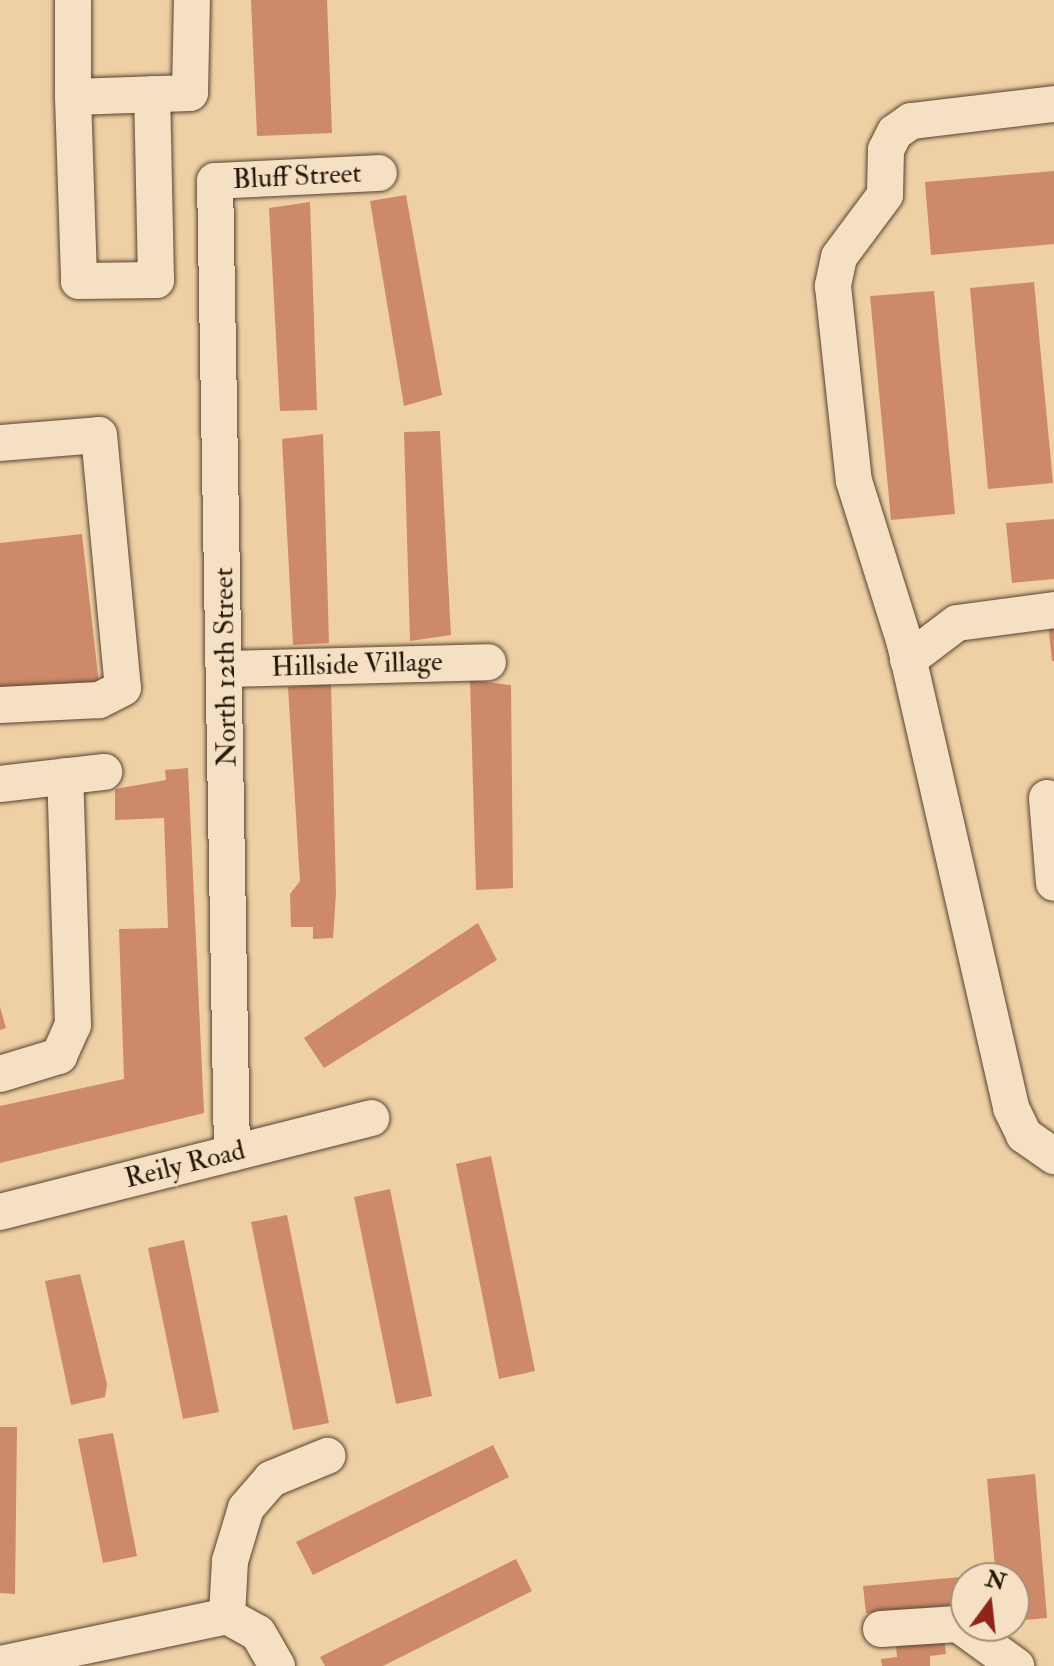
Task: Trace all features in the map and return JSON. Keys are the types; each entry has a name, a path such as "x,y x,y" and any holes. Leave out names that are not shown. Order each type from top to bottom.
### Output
{"street":[{"path":"73,0 79,281 156,280 152,94"},
{"path":"73,97 190,93 192,0"},
{"path":"1054,104 911,121 886,150 885,195 876,216 839,257 833,286 854,481 908,660 1011,1108 1024,1135 1054,1156"},
{"name":"Bluff Street","path":"215,181 379,173"},
{"name":"North 12th Street","path":"215,181 226,669 232,1153"},
{"path":"0,443 99,435 123,688 99,700 0,705"},
{"path":"908,660 957,623 1054,610"},
{"name":"Hillside Village","path":"226,669 488,662"},
{"path":"0,784 104,772"},
{"path":"0,1074 59,1056 73,1025 65,776"},
{"path":"1047,798 1054,883"},
{"name":"Reily Road","path":"0,1212 371,1118"},
{"path":"227,1616 230,1561 246,1508 271,1479 327,1456"},
{"path":"19,1662 227,1616 258,1633 277,1666"},
{"path":"881,1629 958,1624 1016,1666"}],"building":[{"path":"251,0 327,0 332,133 257,136"},
{"path":"1054,171 1054,244 931,255 925,182"},
{"path":"406,195 442,395 404,406 370,201"},
{"path":"310,202 317,410 280,411 269,208"},
{"path":"1034,282 1053,483 988,489 970,288"},
{"path":"934,291 955,514 891,520 870,296"},
{"path":"440,431 451,635 410,641 404,432"},
{"path":"323,434 329,643 293,645 282,439"},
{"path":"1054,519 1054,579 1012,583 1006,523"},
{"path":"82,534 99,684 0,694 0,543"},
{"path":"1054,612 1054,661 1052,661 1047,613"},
{"path":"470,680 511,685 513,888 476,890"},
{"path":"331,684 336,893 333,938 313,939 313,927 291,927 290,894 300,881 288,687"},
{"path":"188,768 204,1113 0,1163 0,1106 124,1079 119,929 168,928 164,818 115,820 115,789 166,780 165,770"},
{"path":"478,923 497,960 324,1068 304,1038"},
{"path":"0,1007 6,1028 0,1030"},
{"path":"491,1156 535,1371 499,1379 456,1164"},
{"path":"390,1189 432,1396 396,1404 354,1197"},
{"path":"287,1215 329,1423 293,1430 251,1222"},
{"path":"184,1240 219,1412 183,1419 148,1248"},
{"path":"80,1274 107,1384 105,1397 71,1405 45,1281"},
{"path":"0,1427 17,1427 15,1594 0,1593"},
{"path":"113,1433 137,1556 103,1563 78,1439"},
{"path":"493,1445 509,1477 313,1575 296,1542"},
{"path":"1035,1474 1047,1618 1030,1620 1030,1562 995,1562 987,1479"},
{"path":"516,1559 532,1591 383,1666 325,1666 320,1657"},
{"path":"950,1578 950,1605 866,1613 863,1586"},
{"path":"943,1629 946,1654 930,1656 930,1666 882,1666 881,1659 897,1657 895,1634"}]}
